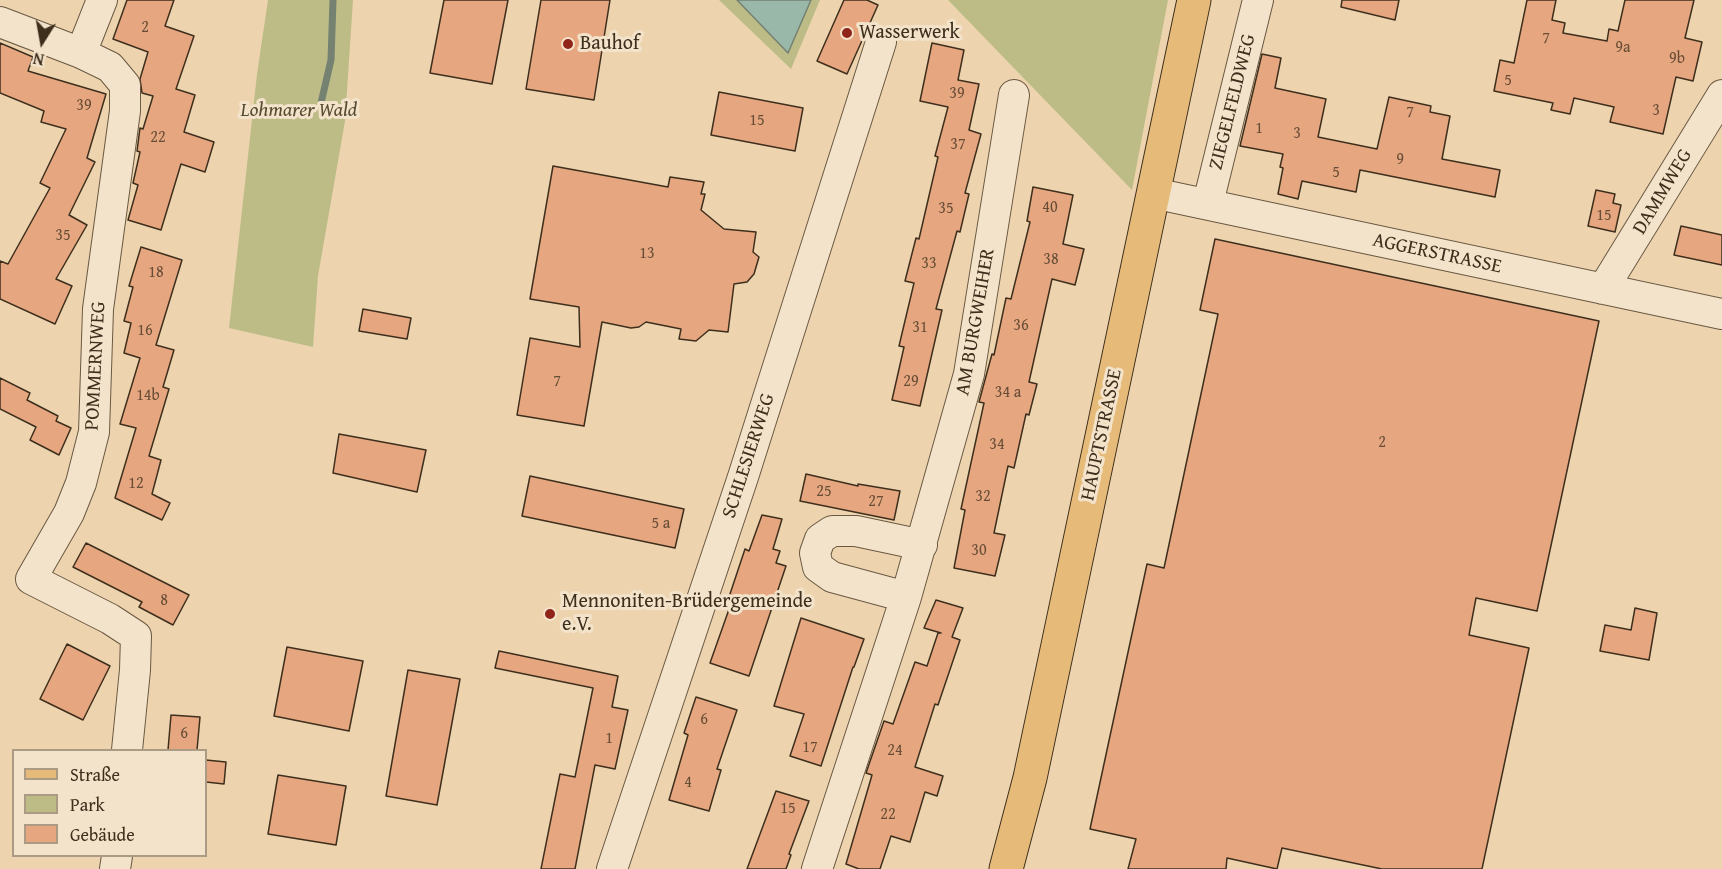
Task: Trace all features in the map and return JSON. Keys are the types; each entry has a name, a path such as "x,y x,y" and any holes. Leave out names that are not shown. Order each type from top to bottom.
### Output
{"main road":[{"name":"HAUPTSTRASSE","path":"1006,869 1032,766 1194,0"}],"street":[{"path":"81,52 102,0"},
{"name":"ZIEGELFELDWEG","path":"1208,204 1258,0"},
{"name":"POMMERNWEG","path":"0,22 81,52 110,67 125,85 124,111 98,309 94,432 81,483 69,513 31,579 110,619 135,636 135,670 127,749"},
{"name":"SCHLESIERWEG","path":"612,869 743,477 881,42"},
{"name":"AM BURGWEIHER","path":"817,869 922,545 969,374 1014,95"},
{"name":"DAMMWEG","path":"1603,289 1722,95"},
{"name":"AGGERSTRASSE","path":"1153,193 1722,314"},
{"path":"906,597 832,577 818,567 815,553 820,539 832,531 856,531 922,545"}],"green space":[{"name":"Lohmarer Wald","path":"268,0 353,0 345,121 318,276 313,347 229,328 257,74"},
{"path":"719,0 737,0 788,53 811,0 820,0 791,69"},
{"path":"948,0 1168,0 1132,190"}],"shaded area":[{"path":"737,0 811,0 788,53"}],"building":[{"path":"127,0 174,0 165,26 194,36 176,89 195,95 184,132 214,142 205,172 181,164 161,230 128,220 138,185 133,183 140,152 137,151 140,128 143,129 153,96 142,93 140,79 148,52 113,39"},
{"path":"444,0 508,0 492,84 430,73"},
{"name":"Bauhof","path":"541,0 610,0 594,100 526,89"},
{"name":"Wasserwerk","path":"844,0 867,0 878,5 847,74 817,61"},
{"path":"1342,0 1399,0 1395,20 1341,7"},
{"path":"1527,0 1556,0 1552,20 1565,23 1563,33 1607,41 1609,29 1618,31 1625,0 1694,0 1685,38 1702,42 1693,81 1676,77 1663,134 1610,122 1614,107 1574,98 1570,114 1551,110 1553,103 1494,91 1500,60 1514,63"},
{"path":"0,43 33,57 28,71 106,94 87,158 95,162 69,215 87,225 56,279 72,286 55,324 0,299 0,261 8,264 50,188 40,183 66,129 41,122 44,111 0,93"},
{"path":"932,43 964,50 958,80 979,84 969,130 981,134 965,193 969,194 960,232 957,231 936,309 942,310 920,406 892,400 904,347 899,346 914,283 905,281 916,238 919,239 938,157 935,156 948,107 920,101"},
{"path":"1262,54 1281,58 1275,88 1326,99 1318,137 1377,149 1389,97 1431,106 1430,112 1450,116 1442,159 1500,170 1495,197 1360,170 1356,192 1302,181 1298,199 1278,194 1283,154 1240,146"},
{"path":"719,92 803,108 795,151 711,135"},
{"path":"553,166 668,187 670,177 704,182 701,194 705,194 701,210 724,229 756,232 753,252 759,257 754,274 747,282 734,284 728,332 709,330 696,341 679,339 681,329 646,322 639,327 631,328 602,322 584,426 517,415 530,338 580,347 579,307 530,299"},
{"path":"1033,187 1073,195 1063,244 1084,249 1075,285 1052,279 1029,382 1037,384 1029,415 1026,414 1014,468 1008,466 994,533 1005,535 995,576 954,568 965,510 961,509 984,403 979,402 992,354 994,355 1006,298 1011,299 1030,222 1027,221"},
{"path":"1596,190 1615,194 1613,203 1621,205 1615,232 1588,226"},
{"path":"1681,226 1722,235 1722,265 1674,255"},
{"path":"1215,239 1599,321 1537,611 1476,598 1469,635 1529,648 1482,869 1382,869 1282,848 1277,869 1227,858 1226,869 1128,869 1136,839 1090,829 1147,564 1164,568 1218,314 1200,310"},
{"path":"141,247 182,260 156,345 174,350 163,387 169,389 149,456 161,460 152,494 170,503 162,520 115,498 136,428 120,424 140,358 124,353 131,323 124,321 133,287 129,286"},
{"path":"363,309 411,318 407,339 359,331"},
{"path":"0,378 30,393 27,400 58,416 56,421 71,428 59,455 30,440 36,427 0,409"},
{"path":"339,434 426,450 417,492 333,473"},
{"path":"806,474 858,486 858,484 900,491 894,520 800,501"},
{"path":"530,476 684,509 675,548 522,516"},
{"path":"762,515 782,519 773,549 780,551 776,563 786,566 749,676 710,663 733,598 729,597 745,549 749,551"},
{"path":"86,543 189,595 173,625 139,607 142,602 73,567"},
{"path":"936,600 963,608 952,637 960,640 938,705 935,704 915,767 943,776 937,796 925,792 910,842 891,836 880,869 859,869 846,864 872,775 866,773 884,721 893,724 915,662 927,666 938,633 941,633 924,628"},
{"path":"1635,608 1657,613 1649,660 1600,651 1605,625 1631,630"},
{"path":"801,618 864,639 821,766 790,756 804,714 774,706"},
{"path":"67,644 110,666 83,720 40,699"},
{"path":"287,647 363,661 349,731 274,716"},
{"path":"499,651 618,676 612,707 628,710 615,769 595,765 575,869 541,869 560,774 575,777 593,688 495,668"},
{"path":"408,670 460,679 437,805 386,796"},
{"path":"696,697 737,710 717,769 721,770 709,811 669,800 688,735 684,733"},
{"path":"171,715 200,717 197,749 168,749"},
{"path":"207,760 226,762 224,784 207,782"},
{"path":"278,775 346,786 336,845 268,834"},
{"path":"776,791 809,801 789,854 791,855 786,869 747,869"}],"waterway":[{"path":"321,103 331,60 333,0"}],"place":[{"name":"Wasserwerk","path":"847,33"},
{"name":"Bauhof","path":"568,44"},
{"name":"Mennoniten-Brüdergemeinde e.V.","path":"550,614"}]}
